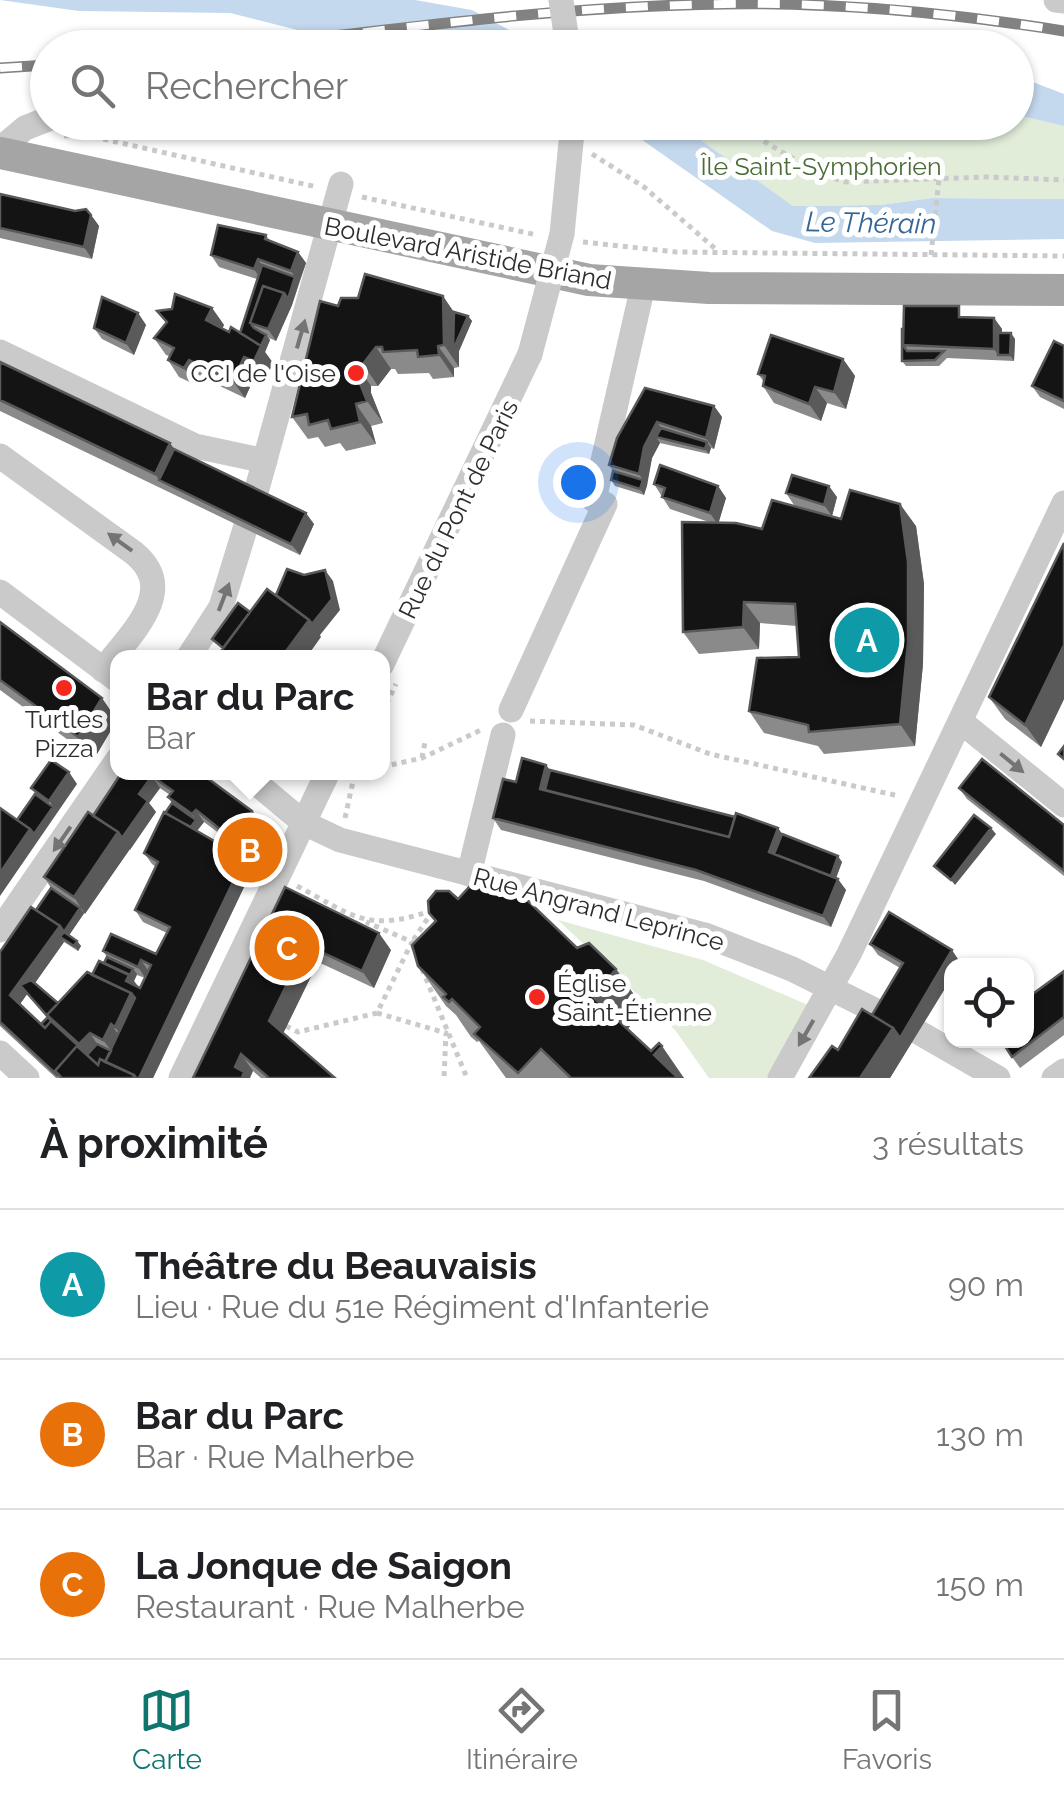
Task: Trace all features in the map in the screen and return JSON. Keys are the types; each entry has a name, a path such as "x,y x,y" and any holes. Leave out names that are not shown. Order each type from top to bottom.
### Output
{"main road":[{"name":"Boulevard Aristide Briand","path":"0,152 575,278 643,286 1064,290"}],"street":[{"path":"561,0 565,30"},
{"path":"1056,0 1064,2"},
{"path":"0,152 30,126"},
{"name":"Rue du Pont de Paris","path":"389,650 530,354 560,245 571,140"},
{"path":"255,496 341,184"},
{"path":"469,874 507,723 605,504 594,500 643,286"},
{"path":"0,352 196,446 265,461"},
{"path":"0,456 148,564 156,590 124,650"},
{"path":"780,1078 832,988 1064,503"},
{"path":"193,650 220,607 245,529"},
{"path":"0,592 110,675"},
{"path":"960,721 1064,805"},
{"path":"0,930 110,771"},
{"name":"Rue Angrand Leprince","path":"253,780 304,823 351,844 705,935 832,988 886,1016"},
{"path":"181,1078 324,780"},
{"path":"958,1078 942,1054 918,1032 998,1078"},
{"path":"0,1053 27,1078"},
{"path":"1054,1078 1064,1071"}],"path":[{"path":"762,140 816,172 845,182 1064,180"},
{"path":"590,152 644,187 718,252"},
{"path":"931,255 939,179"},
{"path":"634,725 726,758 922,800"},
{"path":"422,758 425,742"},
{"path":"344,824 353,780"},
{"path":"278,876 412,942 467,1078"},
{"path":"366,922 399,922 433,910 376,1013"},
{"path":"286,1026 298,1032 376,1013 446,1034"},
{"path":"444,1078 446,1034"}],"green space":[{"name":"Île Saint-Symphorien","path":"1034,119 1064,126 1064,199 932,198 880,205 793,206 701,140 1034,140"},
{"path":"558,920 703,960 808,1005 769,1078 709,1078 675,1030"}],"water":[{"path":"0,0 415,0 472,10 509,30 298,30 230,13 79,11"},
{"path":"1034,83 1064,94 1064,126 1034,119"},
{"name":"Le Thérain","path":"642,140 701,140 793,206 880,205 932,198 1064,199 1064,239 815,243 772,231"}],"building":[{"path":"0,194 75,211 86,209 91,215 84,247 0,228"},
{"path":"218,225 266,235 265,239 298,252 291,271 258,259 254,269 211,255"},
{"path":"262,265 295,277 288,299 284,293 263,286 250,323 266,335 261,346 240,333"},
{"name":"CCI de l'Oise","path":"365,274 443,296 444,345 438,346 439,355 418,357 417,350 383,352 382,347 376,347 363,364 356,364 367,401 356,404 360,422 331,429 328,420 309,425 307,414 292,417 320,301 338,306 341,298 358,298"},
{"path":"263,286 284,293 268,329 250,323"},
{"path":"175,294 212,308 206,320 229,332 231,327 261,346 254,361 244,357 233,381 189,360 184,368 168,360 174,348 154,338 167,322 157,311 172,309"},
{"path":"102,297 138,313 126,343 94,328"},
{"path":"904,306 959,306 959,317 994,318 994,349 903,345"},
{"path":"454,312 468,316 453,350"},
{"path":"902,329 907,351 944,351 935,360 902,361"},
{"path":"998,333 1011,333 1010,355 998,355"},
{"path":"771,335 843,359 834,392 815,387 809,404 763,386 765,376 758,374"},
{"path":"1054,341 1064,346 1064,401 1032,386"},
{"path":"0,362 170,443 155,474 0,400"},
{"path":"645,388 714,406 706,438 657,422 644,447 639,474 609,465 617,438"},
{"path":"661,428 707,442 705,449 656,437"},
{"path":"174,449 306,513 291,544 159,480"},
{"path":"660,465 718,486 710,513 662,497 665,488 654,484"},
{"path":"613,471 643,480 640,489 611,480"},
{"path":"792,475 829,486 824,505 786,493"},
{"path":"850,490 900,504 908,562 908,642 900,724 809,732 808,725 749,711 757,658 799,657 795,604 744,602 743,627 683,632 682,522 736,523 762,529 772,500 841,519"},
{"path":"1064,543 1064,645 1025,725 989,697"},
{"path":"287,569 304,575 325,570 332,599 312,624 276,595"},
{"path":"267,589 309,620 287,650 222,650"},
{"path":"238,603 250,612 223,648 212,639"},
{"path":"0,622 102,698 78,737 0,680"},
{"path":"522,758 546,765 540,789 729,837 736,813 778,828 769,852 838,879 823,916 696,870 493,818 503,779 516,782"},
{"path":"982,759 1064,825 1064,871 959,788"},
{"path":"51,760 69,772 49,801 31,788"},
{"path":"550,770 735,817 729,837 545,790"},
{"path":"117,780 149,780 139,794 148,801 122,838 93,816"},
{"path":"158,780 210,780 252,811 258,830 136,1078 105,1062 135,998 92,975 99,961 129,975 126,981 140,988 151,965 141,960 138,967 103,951 111,934 156,954 170,927 135,910 158,862 144,853 164,812 216,842 221,830 196,810 192,814 168,797 173,791"},
{"path":"35,794 53,807 34,834 17,820"},
{"path":"172,803 196,820 191,827 165,813"},
{"path":"0,808 30,829 0,873"},
{"path":"88,812 118,832 74,897 44,877"},
{"path":"974,815 991,828 951,880 934,866"},
{"path":"782,834 838,856 831,876 774,854"},
{"name":"Église Saint-Étienne","path":"482,873 504,878 577,948 589,943 616,969 593,997 651,1051 659,1043 662,1046 654,1055 678,1078 571,1078 541,1049 518,1073 474,1034 480,1027 452,999 449,1002 443,997 446,994 418,966 412,945 436,921 429,913 428,901 436,891 449,891 458,899"},
{"path":"285,887 379,933 362,971 306,945 269,1021 335,1078 269,1078 241,1054 235,1067 244,1072 242,1078 193,1078"},
{"path":"51,888 80,908 64,932 36,910"},
{"path":"31,907 60,926 10,995 45,1028 51,1021 83,1050 77,1046 55,1071 58,1076 0,1022 0,952"},
{"path":"889,912 952,950 900,1038 893,1028 872,1015 903,963 870,944"},
{"path":"64,932 77,941 74,946 60,937"},
{"path":"107,957 133,969 130,975 104,963"},
{"path":"1064,971 1064,1017 1034,1040 1034,993"},
{"path":"87,972 131,993 115,1027 111,1024 103,1040 90,1033 79,1044 47,1015"},
{"path":"31,980 58,1003 47,1015 51,1021 45,1028 41,1024 48,1017 20,985"},
{"path":"862,1009 893,1028 860,1078 809,1078 832,1046 838,1050"},
{"path":"97,1044 111,1051 105,1062 100,1059 98,1065 87,1055"},
{"path":"77,1046 98,1065 100,1059 134,1075 133,1078 62,1078 55,1071"},
{"path":"1006,1048 1024,1048 1012,1057"}],"railway":[{"path":"383,30 539,14 724,4 894,10 1064,31"},
{"path":"0,68 30,66"}],"place":[{"name":"CCI de l'Oise","path":"356,373"},
{"name":"Théâtre du Beauvaisis","path":"867,640"},
{"name":"Turtles Pizza","path":"64,688"},
{"name":"Bar du Parc","path":"250,850"},
{"name":"La Jonque de Saigon","path":"287,948"},
{"name":"Église Saint-Étienne","path":"537,997"}]}
